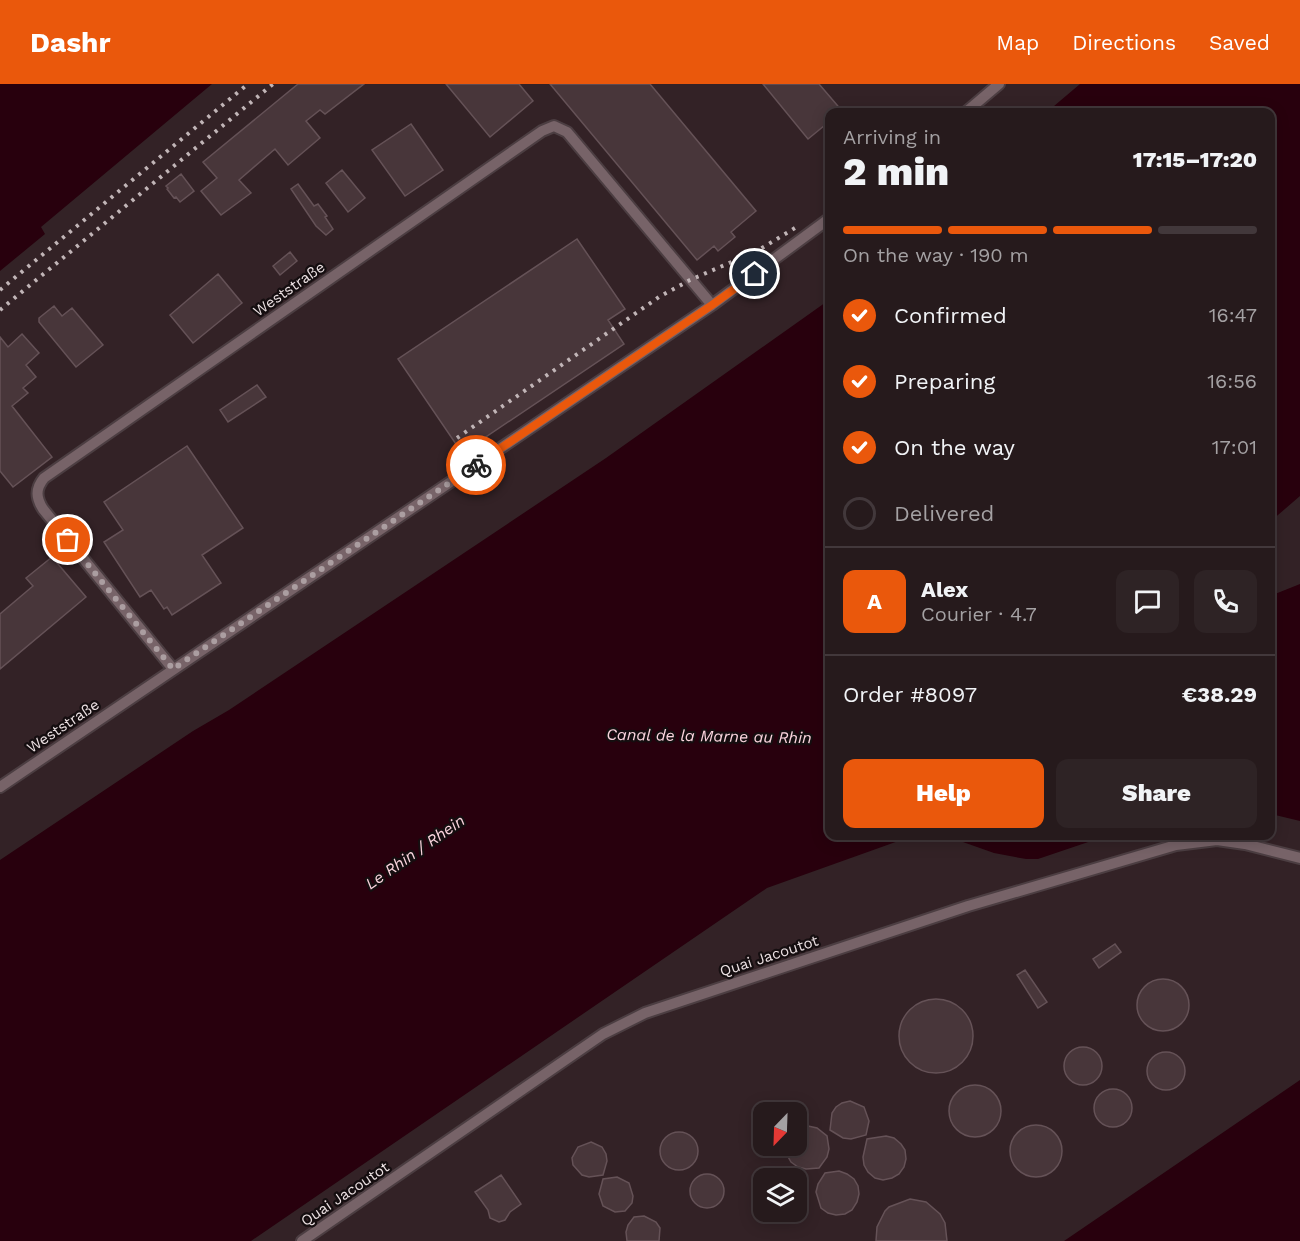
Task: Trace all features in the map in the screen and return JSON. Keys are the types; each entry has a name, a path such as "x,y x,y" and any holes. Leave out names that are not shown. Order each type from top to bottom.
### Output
{"street":[{"path":"971,108 999,84"},
{"name":"Weststraße","path":"173,669 42,510 38,501 40,483 53,471 542,131 554,126 567,132 712,305"},
{"name":"Weststraße","path":"0,787 712,305 825,222"},
{"name":"Quai Jacoutot","path":"302,1241 603,1034 639,1015 968,906 1176,845 1217,840 1245,844 1300,858"}],"water":[{"path":"0,84 212,84 41,227 45,234 0,271"},
{"path":"1080,84 1300,84 1300,496 1275,518 1275,108 1052,108"},
{"path":"825,303 825,840 901,840 767,888 251,1241 0,1241 0,860 606,458"},
{"path":"1300,584 1300,821 1275,815 1275,594"},
{"path":"932,840 1094,840 1038,859 994,853 960,841"},
{"path":"1300,1080 1300,1241 1064,1241"}],"building":[{"path":"298,84 364,84 325,114 320,110 306,121 320,138 288,165 275,149 239,180 251,193 221,215 201,191 217,178 203,162"},
{"path":"446,84 519,84 533,101 490,137"},
{"path":"550,84 650,84 756,211 731,232 735,237 718,251 714,246 697,260"},
{"path":"763,84 819,84 840,108 825,108 825,125 808,139"},
{"path":"411,124 443,170 405,196 372,150"},
{"path":"342,170 365,198 348,212 326,183"},
{"path":"181,174 194,191 180,202 176,197 174,198 166,186"},
{"path":"298,184 314,206 318,204 327,216 325,217 333,229 326,235 316,226 291,189"},
{"path":"577,239 625,309 608,320 624,344 462,453 398,359"},
{"path":"290,252 297,261 280,275 273,266"},
{"path":"218,274 242,303 193,343 170,315"},
{"path":"54,306 62,316 72,308 103,345 76,367 39,322 39,318"},
{"path":"22,334 39,353 26,365 36,377 23,388 28,393 12,406 52,457 13,487 0,471 0,337 8,347"},
{"path":"257,385 266,397 228,422 220,410"},
{"path":"187,446 243,528 202,555 221,583 172,615 167,607 164,609 151,590 140,597 104,542 123,530 104,502"},
{"path":"52,557 86,597 0,669 0,614 33,586 26,578"},
{"path":"1115,944 1121,952 1099,968 1093,959"},
{"path":"1025,970 1047,1002 1038,1008 1017,975"},
{"path":"1158,979 1168,979 1177,983 1185,991 1189,1005 1185,1019 1177,1027 1168,1031 1158,1031 1149,1027 1141,1019 1137,1010 1137,1000 1141,991 1149,983"},
{"path":"936,999 957,1005 967,1015 973,1036 967,1057 957,1067 936,1073 915,1067 905,1057 899,1036 905,1015 915,1005"},
{"path":"1083,1047 1096,1053 1102,1066 1096,1079 1083,1085 1070,1079 1064,1066 1070,1053"},
{"path":"1166,1052 1179,1058 1185,1071 1179,1084 1166,1090 1153,1084 1147,1071 1153,1058"},
{"path":"970,1085 980,1085 994,1092 1001,1111 994,1130 980,1137 970,1137 960,1133 953,1126 949,1116 949,1106 953,1096 960,1089"},
{"path":"1113,1089 1126,1095 1132,1108 1126,1121 1113,1127 1100,1121 1094,1108 1100,1095"},
{"path":"850,1101 864,1107 869,1121 866,1135 851,1139 843,1138 830,1130 832,1113 836,1107"},
{"path":"1031,1125 1041,1125 1055,1132 1062,1151 1055,1170 1041,1177 1031,1177 1021,1173 1014,1166 1010,1156 1010,1146 1014,1136 1021,1129"},
{"path":"807,1126 817,1128 827,1136 829,1149 827,1157 819,1168 798,1167 788,1156 807,1156"},
{"path":"679,1132 692,1138 698,1151 692,1164 679,1170 666,1164 660,1151 666,1138"},
{"path":"886,1136 894,1138 901,1144 905,1150 906,1159 899,1174 883,1180 875,1178 868,1172 863,1157 867,1139"},
{"path":"591,1142 602,1147 606,1154 607,1161 603,1175 589,1177 582,1175 573,1165 572,1158 578,1147"},
{"path":"839,1171 854,1179 859,1194 852,1210 836,1215 821,1208 816,1192 825,1173"},
{"path":"707,1174 719,1179 724,1191 719,1203 707,1208 695,1203 690,1191 695,1179"},
{"path":"501,1175 521,1204 510,1212 505,1220 499,1222 490,1218 488,1210 475,1192"},
{"path":"617,1177 629,1183 633,1196 632,1203 625,1211 615,1212 603,1206 599,1194 603,1179"},
{"path":"910,1199 926,1202 940,1214 945,1223 947,1241 876,1241 877,1227 885,1211 889,1207"},
{"path":"644,1216 656,1222 660,1228 659,1241 627,1241 628,1225 634,1217"}],"railway":[{"path":"0,290 248,84"},
{"path":"0,310 273,84"},
{"path":"457,438 659,297 690,280 757,251 795,228"}],"way so far":[{"path":"68,540 173,669 476,465"}],"route":[{"path":"476,465 755,274"}],"water label":[{"name":"Canal de la Marne au Rhin","path":"709,736"},
{"name":"Le Rhin / Rhein","path":"415,852"}]}
